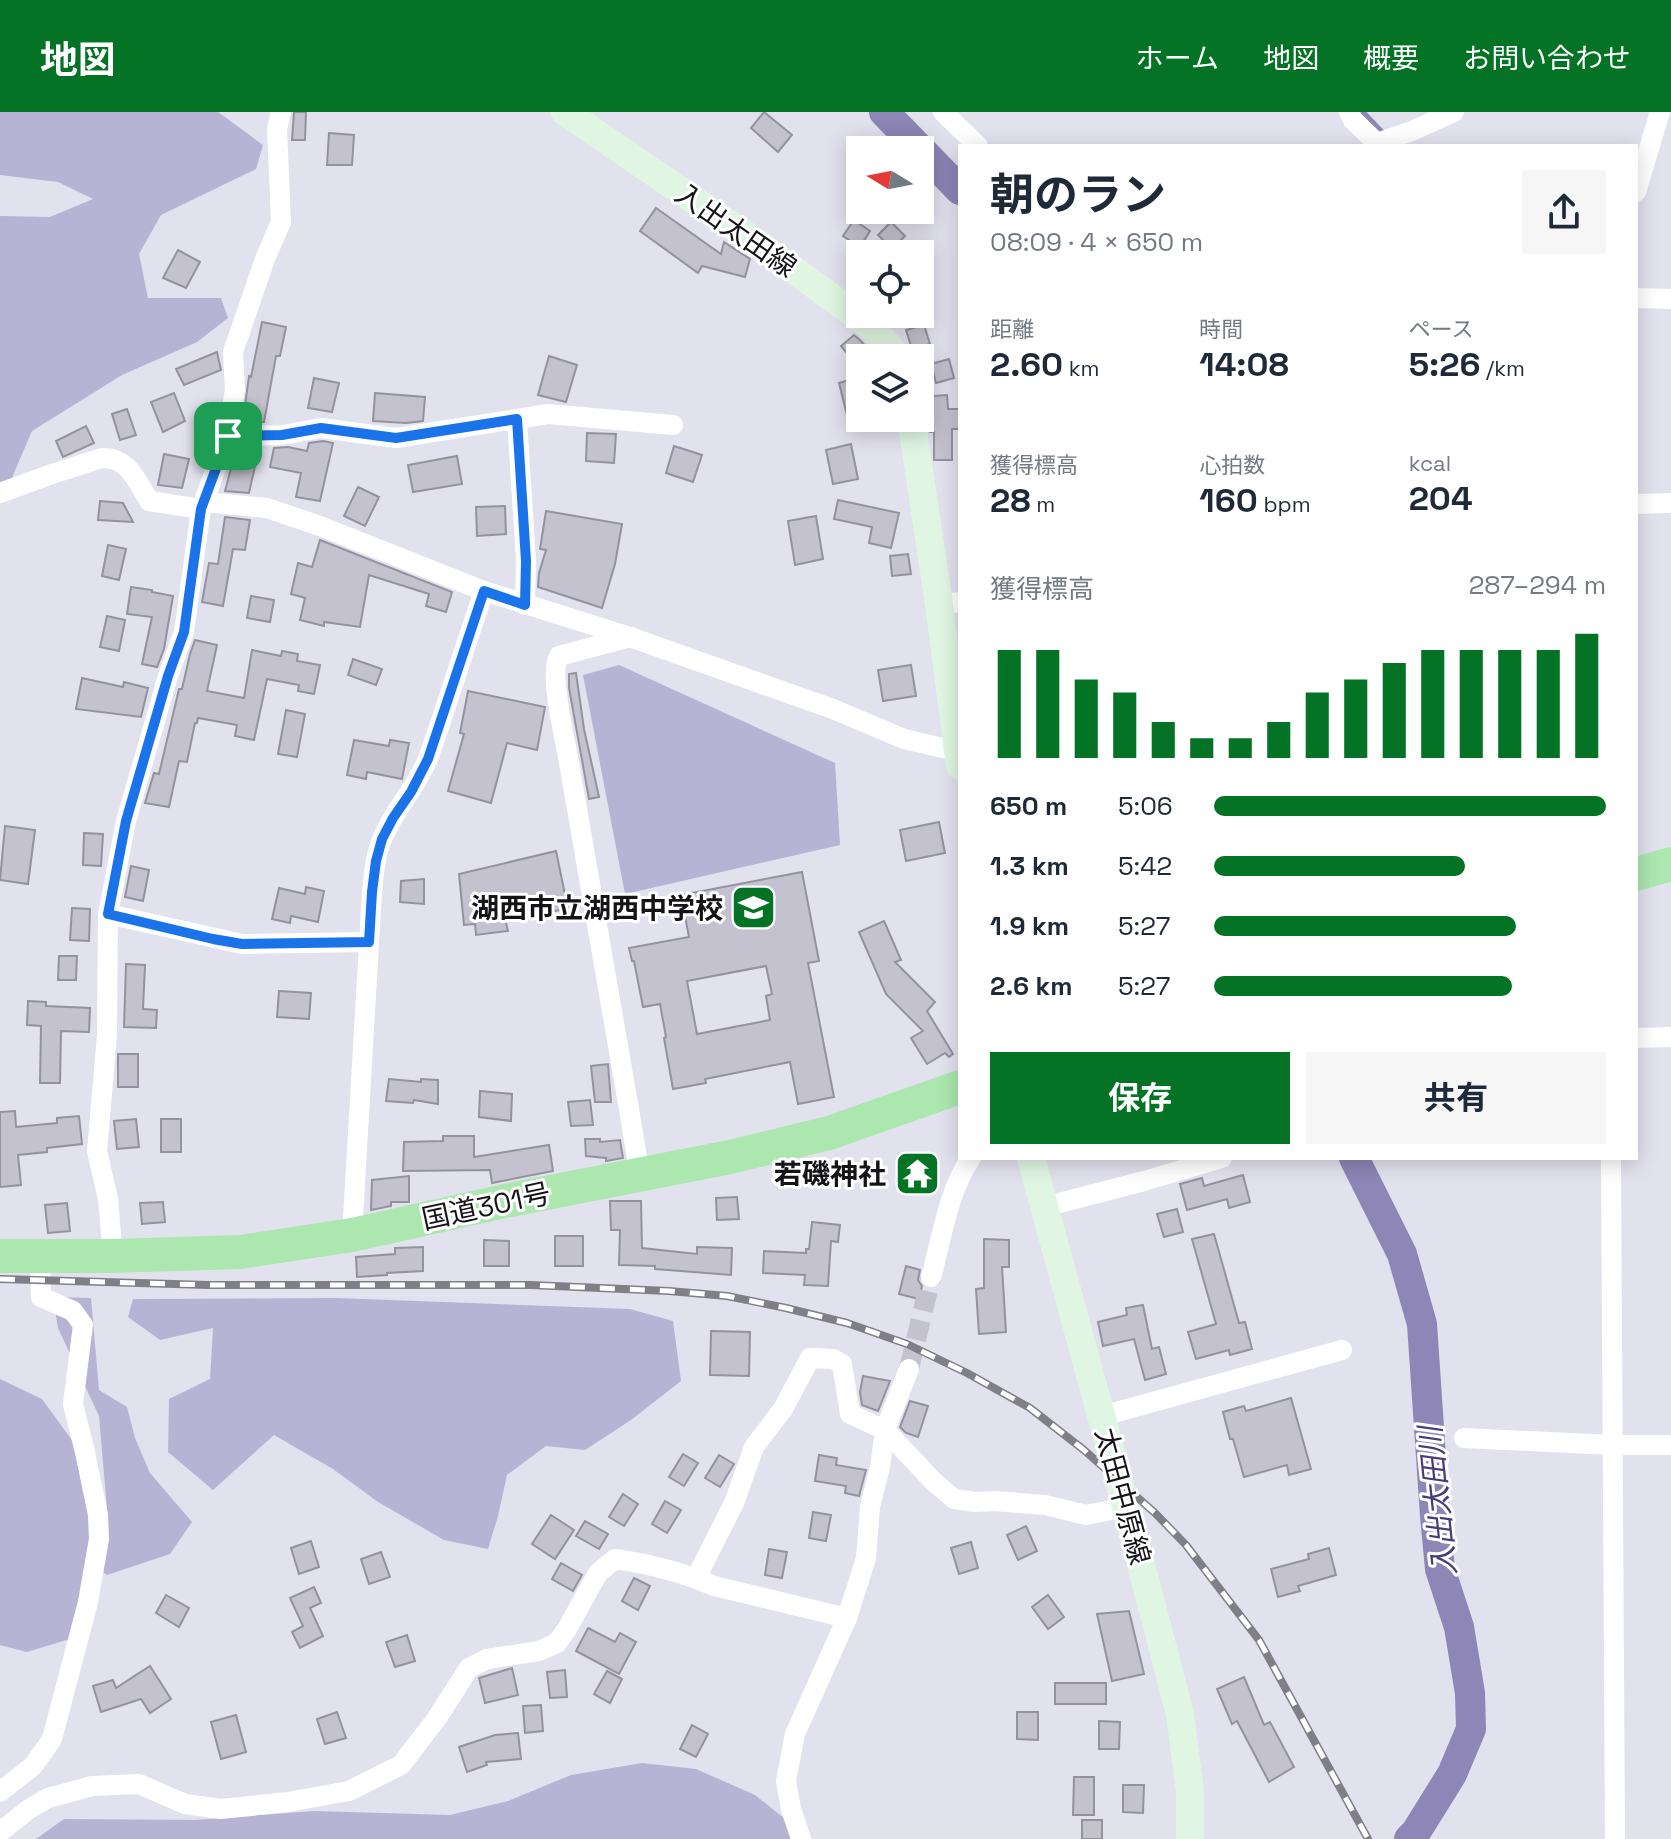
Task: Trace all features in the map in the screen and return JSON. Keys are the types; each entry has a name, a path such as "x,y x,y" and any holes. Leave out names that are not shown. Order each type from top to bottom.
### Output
{"highway":[{"path":"1638,873 1671,864"},
{"name":"国道301号","path":"0,1256 40,1262 240,1252 352,1235 505,1201 640,1176 829,1133 958,1088"}],"main road":[{"name":"入出太田線","path":"565,112 757,243 872,327 886,344"},
{"path":"914,432 950,603 958,739"},
{"name":"太田中原線","path":"1032,1160 1180,1714 1190,1791 1190,1839"}],"street":[{"path":"113,1256 108,1199 97,1151 107,1035 108,914 126,821 184,632 203,506 228,436 235,389 233,352 281,222 277,129 281,112"},
{"path":"943,112 976,144"},
{"path":"1349,112 1353,120 1378,144 1454,112"},
{"path":"1638,185 1660,112"},
{"path":"1638,298 1671,299"},
{"path":"228,436 282,435 321,428 396,438 548,414 673,425"},
{"path":"517,419 526,561 525,605"},
{"path":"0,493 102,458 110,458 130,470 149,501 267,508 484,591 630,637 833,709 904,739 958,756"},
{"path":"1638,504 1671,503"},
{"path":"352,1235 376,861 382,839 428,759 484,591"},
{"path":"630,637 559,656 554,670 640,1176"},
{"path":"108,914 242,944 369,942"},
{"path":"1638,1038 1671,1037"},
{"path":"931,1277 951,1203 970,1160"},
{"path":"1044,1207 1215,1160"},
{"path":"1611,1160 1615,1839"},
{"path":"0,1792 33,1766 52,1739 88,1602 99,1539 98,1515 73,1404 83,1325 73,1311 41,1297 40,1262"},
{"path":"1102,1416 1342,1350"},
{"path":"696,1578 734,1503 754,1447 783,1409 810,1358 833,1359 842,1364 850,1414 885,1430 954,1499 1045,1505 1086,1515 1126,1507"},
{"path":"801,1839 786,1781 795,1734 847,1618 866,1558 870,1507 885,1430 909,1369"},
{"path":"1464,1438 1671,1445"},
{"path":"0,1832 48,1798 92,1786 139,1784 185,1804 221,1809 349,1791 401,1765 437,1718 469,1668 487,1659 539,1651 557,1643 598,1573 615,1559 650,1564 714,1586 847,1618"}],"shaded area":[{"path":"0,112 218,112 263,145 256,169 161,215 139,254 148,298 221,298 228,318 197,342 122,375 32,431 11,480 0,485 0,216 50,217 93,199 58,182 0,175"},
{"path":"619,665 835,763 840,845 625,894 583,675"},
{"path":"53,1297 91,1298 99,1390 127,1407 135,1438 150,1473 192,1522 170,1554 107,1575 97,1568 108,1520 99,1416 58,1328"},
{"path":"336,1298 630,1309 673,1321 681,1381 631,1420 585,1450 546,1446 507,1475 488,1549 444,1540 274,1435 213,1490 168,1452 169,1399 210,1379 213,1328 160,1340 128,1317 133,1299"},
{"path":"0,1379 42,1399 74,1443 94,1512 73,1638 27,1652 0,1645"},
{"path":"642,1763 696,1769 755,1795 794,1826 800,1839 36,1839 64,1819 196,1820 314,1811 450,1815 508,1801 571,1775"}],"building":[{"path":"294,112 306,112 305,140 292,140"},
{"path":"764,112 792,135 778,152 751,128"},
{"path":"329,133 354,135 352,165 327,165"},
{"path":"656,208 721,254 724,242 750,259 745,277 702,266 698,273 640,231"},
{"path":"851,224 860,224 870,231 864,240 849,240 843,236"},
{"path":"893,224 905,236 901,240 883,240 878,235"},
{"path":"178,250 200,262 186,288 163,278"},
{"path":"262,322 286,327 280,356 276,356 264,422 255,422 243,420 249,376"},
{"path":"925,328 930,344 910,344 906,330"},
{"path":"854,335 864,344 846,344 846,352 841,346"},
{"path":"217,352 221,370 184,385 176,369"},
{"path":"549,356 577,365 566,402 538,395"},
{"path":"949,359 954,378 936,383 934,363"},
{"path":"314,378 339,383 332,412 308,408"},
{"path":"846,381 846,411 839,383"},
{"path":"174,393 185,421 163,432 151,402"},
{"path":"375,393 425,397 423,421 373,421"},
{"path":"947,395 948,409 958,409 958,429 952,429 952,460 934,460 934,396"},
{"path":"127,409 136,435 120,440 112,414"},
{"path":"86,426 94,443 63,457 56,441"},
{"path":"587,433 616,434 614,463 586,461"},
{"path":"309,443 333,443 320,501 296,497 301,473 270,467 274,448 307,451"},
{"path":"851,444 858,479 833,484 826,450"},
{"path":"674,446 702,455 693,482 666,473"},
{"path":"164,454 189,459 182,488 158,485"},
{"path":"457,456 462,484 413,492 408,465"},
{"path":"233,461 255,466 249,493 225,491"},
{"path":"358,487 379,497 365,526 344,516"},
{"path":"838,500 899,513 891,548 869,543 872,527 834,519"},
{"path":"100,501 123,503 133,522 98,520"},
{"path":"505,506 506,534 477,536 476,507"},
{"path":"546,511 622,524 615,564 602,608 538,587 546,550 540,549"},
{"path":"816,516 823,559 795,565 788,521"},
{"path":"225,517 250,520 245,550 233,549 223,606 202,602 209,563 218,564"},
{"path":"320,540 452,592 446,612 426,606 429,594 369,575 360,627 324,622 324,626 300,620 305,598 291,594 298,563 312,567"},
{"path":"108,545 126,549 119,580 102,576"},
{"path":"908,554 911,574 892,576 890,556"},
{"path":"131,587 173,596 164,649 157,667 142,664 152,617 127,614"},
{"path":"251,596 274,600 270,622 247,618"},
{"path":"107,616 125,620 119,651 100,647"},
{"path":"195,640 217,645 207,691 244,698 252,650 281,656 282,651 298,654 297,661 320,665 314,694 298,691 299,685 267,679 254,740 235,736 237,725 198,718 187,762 179,761 169,807 145,803 154,773 159,774 179,689 182,689"},
{"path":"353,659 382,669 376,685 348,675"},
{"path":"911,665 916,696 883,701 878,670"},
{"path":"576,673 599,797 589,799 569,688 569,674"},
{"path":"82,678 123,687 124,682 148,688 141,717 76,709"},
{"path":"468,691 545,707 537,750 507,743 491,803 448,791 464,734 460,733"},
{"path":"286,710 305,714 297,757 278,754"},
{"path":"354,740 389,746 390,740 409,743 402,779 367,772 366,779 347,775"},
{"path":"939,822 945,853 906,861 900,830"},
{"path":"5,826 35,830 28,884 0,880"},
{"path":"84,833 103,834 101,866 83,865"},
{"path":"556,851 568,909 505,919 508,931 476,935 475,924 464,925 459,874"},
{"path":"131,866 149,870 143,901 125,897"},
{"path":"802,872 819,961 808,963 834,1097 798,1104 790,1062 705,1079 706,1083 673,1089 660,1004 643,1007 629,948 689,937 681,895","holes":["766,966 772,994 766,996 770,1020 697,1034 687,981"]},
{"path":"424,879 424,904 400,902 401,881"},
{"path":"306,887 324,891 318,922 291,916 290,923 272,919 279,888 305,894"},
{"path":"72,908 90,909 89,941 70,940"},
{"path":"884,921 901,960 895,962 935,1002 927,1011 953,1054 949,1057 945,1053 927,1064 911,1038 923,1031 886,994 859,932"},
{"path":"59,956 77,956 76,980 58,980"},
{"path":"126,964 145,965 143,1009 157,1010 156,1028 124,1027"},
{"path":"279,991 311,993 309,1019 277,1017"},
{"path":"28,1001 46,1002 46,1006 90,1008 89,1032 61,1031 60,1083 40,1083 41,1026 27,1025"},
{"path":"118,1054 138,1054 138,1087 118,1087"},
{"path":"608,1064 611,1102 595,1102 591,1066"},
{"path":"389,1079 438,1080 438,1104 414,1100 413,1103 386,1101"},
{"path":"480,1091 512,1094 511,1121 479,1117"},
{"path":"590,1100 593,1125 571,1126 568,1102"},
{"path":"15,1111 16,1127 57,1123 57,1118 79,1116 82,1144 18,1155 21,1185 0,1187 0,1112"},
{"path":"136,1119 139,1147 117,1149 114,1121"},
{"path":"161,1119 181,1119 181,1152 161,1152"},
{"path":"443,1136 474,1136 474,1157 549,1145 553,1171 492,1183 490,1170 403,1171 404,1142 443,1141"},
{"path":"585,1139 600,1139 600,1142 620,1140 623,1158 606,1161 606,1158 586,1156"},
{"path":"1243,1175 1250,1202 1229,1208 1227,1199 1187,1210 1180,1184 1202,1178 1204,1186"},
{"path":"409,1176 409,1202 391,1202 391,1206 371,1210 372,1180"},
{"path":"737,1197 739,1219 717,1220 716,1198"},
{"path":"610,1201 641,1201 642,1248 697,1254 697,1247 732,1248 731,1275 619,1265 620,1230 611,1230"},
{"path":"163,1202 165,1222 142,1224 140,1203"},
{"path":"67,1203 70,1231 48,1233 45,1205"},
{"path":"1177,1209 1183,1232 1164,1237 1157,1214"},
{"path":"812,1222 840,1225 838,1242 831,1241 828,1286 804,1285 805,1275 763,1273 764,1251 806,1253"},
{"path":"1214,1234 1239,1323 1245,1322 1252,1349 1230,1355 1229,1350 1196,1359 1188,1332 1216,1324 1192,1239"},
{"path":"555,1236 583,1236 583,1266 555,1266"},
{"path":"984,1239 1009,1240 1009,1267 1002,1267 1006,1332 979,1334 976,1289 984,1288"},
{"path":"484,1240 509,1241 509,1266 484,1266"},
{"path":"423,1247 423,1271 357,1277 356,1257 395,1254 395,1248"},
{"path":"906,1266 920,1270 918,1280 922,1286 919,1299 899,1294"},
{"path":"1143,1305 1152,1349 1159,1347 1166,1374 1145,1380 1134,1339 1103,1346 1098,1322 1127,1315 1126,1308"},
{"path":"711,1331 750,1332 749,1376 710,1375"},
{"path":"863,1376 890,1381 878,1411 862,1405 860,1392"},
{"path":"1291,1398 1311,1469 1289,1475 1287,1465 1244,1477 1223,1412 1244,1406 1246,1411"},
{"path":"910,1401 928,1406 918,1437 900,1427"},
{"path":"683,1454 698,1463 684,1486 669,1477"},
{"path":"719,1455 734,1464 720,1487 705,1478"},
{"path":"819,1455 837,1458 836,1465 866,1470 859,1496 845,1493 846,1486 815,1481"},
{"path":"623,1494 638,1504 624,1526 609,1517"},
{"path":"665,1501 681,1510 667,1533 652,1524"},
{"path":"813,1512 831,1515 826,1541 809,1538"},
{"path":"551,1515 574,1530 555,1559 532,1544"},
{"path":"585,1521 608,1534 599,1549 576,1536"},
{"path":"1026,1526 1037,1551 1018,1560 1007,1535"},
{"path":"311,1541 319,1567 299,1574 291,1548"},
{"path":"971,1542 978,1568 959,1574 951,1548"},
{"path":"1329,1548 1336,1575 1298,1586 1300,1591 1278,1597 1271,1569 1309,1559 1308,1554"},
{"path":"769,1549 787,1552 782,1578 765,1575"},
{"path":"381,1552 390,1577 369,1584 361,1559"},
{"path":"561,1563 582,1575 573,1591 552,1579"},
{"path":"634,1578 650,1586 638,1610 622,1601"},
{"path":"314,1587 321,1603 310,1608 323,1636 300,1648 292,1632 303,1626 290,1598"},
{"path":"166,1595 189,1608 179,1627 156,1613"},
{"path":"1048,1595 1064,1617 1048,1629 1032,1607"},
{"path":"1129,1611 1144,1674 1112,1681 1097,1614"},
{"path":"588,1628 615,1642 620,1633 636,1642 619,1674 576,1651"},
{"path":"407,1635 415,1661 395,1667 386,1642"},
{"path":"150,1666 171,1699 150,1713 141,1699 101,1712 93,1686 113,1680 116,1688"},
{"path":"512,1668 518,1695 485,1703 479,1678"},
{"path":"565,1670 567,1697 550,1698 547,1672"},
{"path":"607,1671 622,1679 610,1703 594,1694"},
{"path":"1244,1677 1264,1725 1270,1722 1294,1767 1269,1782 1237,1721 1232,1724 1217,1689"},
{"path":"1055,1683 1106,1683 1106,1704 1055,1704"},
{"path":"541,1705 543,1731 525,1733 523,1706"},
{"path":"337,1712 346,1738 325,1744 317,1719"},
{"path":"1017,1712 1038,1712 1038,1740 1017,1739"},
{"path":"236,1715 246,1752 221,1759 211,1722"},
{"path":"1099,1721 1120,1722 1119,1749 1099,1749"},
{"path":"692,1725 708,1734 696,1757 680,1749"},
{"path":"518,1733 521,1759 486,1762 487,1765 467,1772 459,1747 495,1735"},
{"path":"1074,1777 1094,1777 1094,1815 1073,1815"},
{"path":"1123,1785 1144,1785 1143,1813 1123,1812"},
{"path":"1082,1820 1102,1820 1102,1839 1082,1839"}],"waterway":[{"name":"入出太田川","path":"884,112 958,188"},
{"path":"1363,112 1384,134"},
{"name":"入出太田川","path":"1355,1160 1402,1254 1422,1324 1440,1569 1459,1627 1470,1693 1471,1729 1452,1774 1409,1839"}],"tunnel":[{"path":"909,1369 931,1277"}],"railway":[{"path":"0,1279 208,1285 531,1285 669,1291 727,1296 786,1308 847,1323 907,1344 1030,1408 1084,1450 1186,1545 1259,1640 1368,1839"}],"place":[{"name":"湖西市立湖西中学校","path":"754,908"},
{"name":"若磯神社","path":"917,1174"}],"route":[{"path":"517,419 526,561 525,605 484,591 428,759 382,839 372,892 369,942 242,944 108,914 126,821 184,632 201,509 228,436 282,435 332,428 396,438 517,419"}]}
